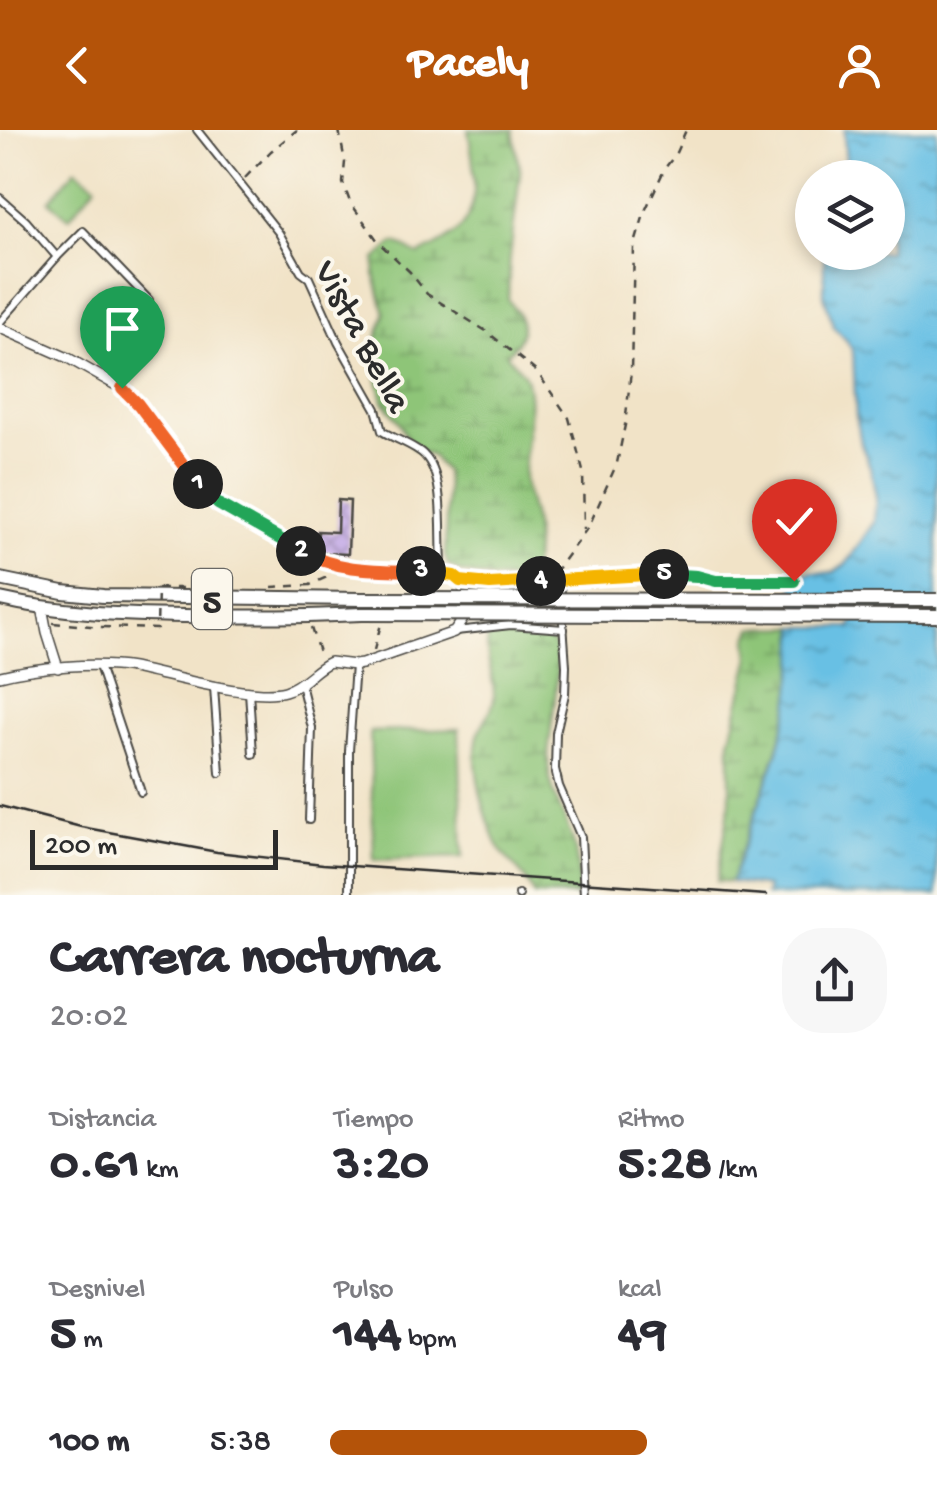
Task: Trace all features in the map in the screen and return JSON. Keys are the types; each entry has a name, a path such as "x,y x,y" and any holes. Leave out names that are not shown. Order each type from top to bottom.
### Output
{"highway":[{"name":"5","path":"0,579 103,596 937,600"},
{"name":"5","path":"0,599 43,614 937,616"}],"street":[{"name":"Vista Bella","path":"198,130 279,232 301,272 309,278 338,342 376,410 382,432 424,455 433,469 442,518 443,573"},
{"path":"0,198 57,257"},
{"path":"149,300 83,231 0,325 122,388 208,496 308,555 340,567 454,576 464,590 466,608 454,632"},
{"path":"460,581 500,584 560,579 566,694 556,733 555,769 581,837 584,895"},
{"path":"43,614 58,668"},
{"path":"0,676 99,666 276,693 301,684 324,665 336,661 355,666 454,632 512,624 564,629"},
{"path":"99,666 141,792"},
{"path":"349,895 349,750 355,666"},
{"path":"301,684 312,728 309,820"},
{"path":"214,686 220,773"},
{"path":"249,691 253,754"}],"path":[{"path":"240,182 297,130"},
{"path":"339,130 346,162 343,183 350,202 380,244 427,294 486,331 537,372 570,418 583,471 584,532"},
{"path":"686,130 637,231 632,272 631,371 617,464 584,532 553,572 560,579 666,574 716,581 806,581"},
{"path":"270,587 310,584 340,567"},
{"path":"43,614 71,626 157,629 158,588 221,588"},
{"path":"310,617 324,665"}],"green space":[{"path":"468,130 513,130 520,173 508,300 522,328 507,354 525,375 528,389 524,479 535,543 534,560 526,580 494,579 460,572 448,565 445,472 432,456 412,447 383,401 376,371 374,348 385,314 375,275 376,259 394,243 419,255 459,230 474,195"},
{"path":"76,169 96,185 69,218 49,201"},
{"path":"796,627 788,713 776,754 731,882 717,881 730,802 730,741 750,660 748,640 753,628"},
{"path":"488,637 544,637 554,645 557,654 549,771 575,847 579,895 534,895 499,847 487,817 476,752 478,734 493,704 487,645"},
{"path":"459,729 463,857 374,860 370,732"}],"water":[{"path":"844,130 937,130 937,895 765,895 767,887 731,882 788,713 796,627 851,627 857,610 796,609 792,597 795,578 812,572 833,573 846,564 874,522 876,497 856,416 853,352 834,327 824,296 824,270 905,270 905,160 846,160"}],"building":[{"path":"338,500 350,501 348,554 317,550 318,531 337,532"}],"railway":[{"path":"0,806 81,827 217,852 323,864 766,895"}],"route":[{"path":"122,388 208,496 322,562 370,570 430,571 460,581 500,584 666,574 716,581 794,581"}]}
